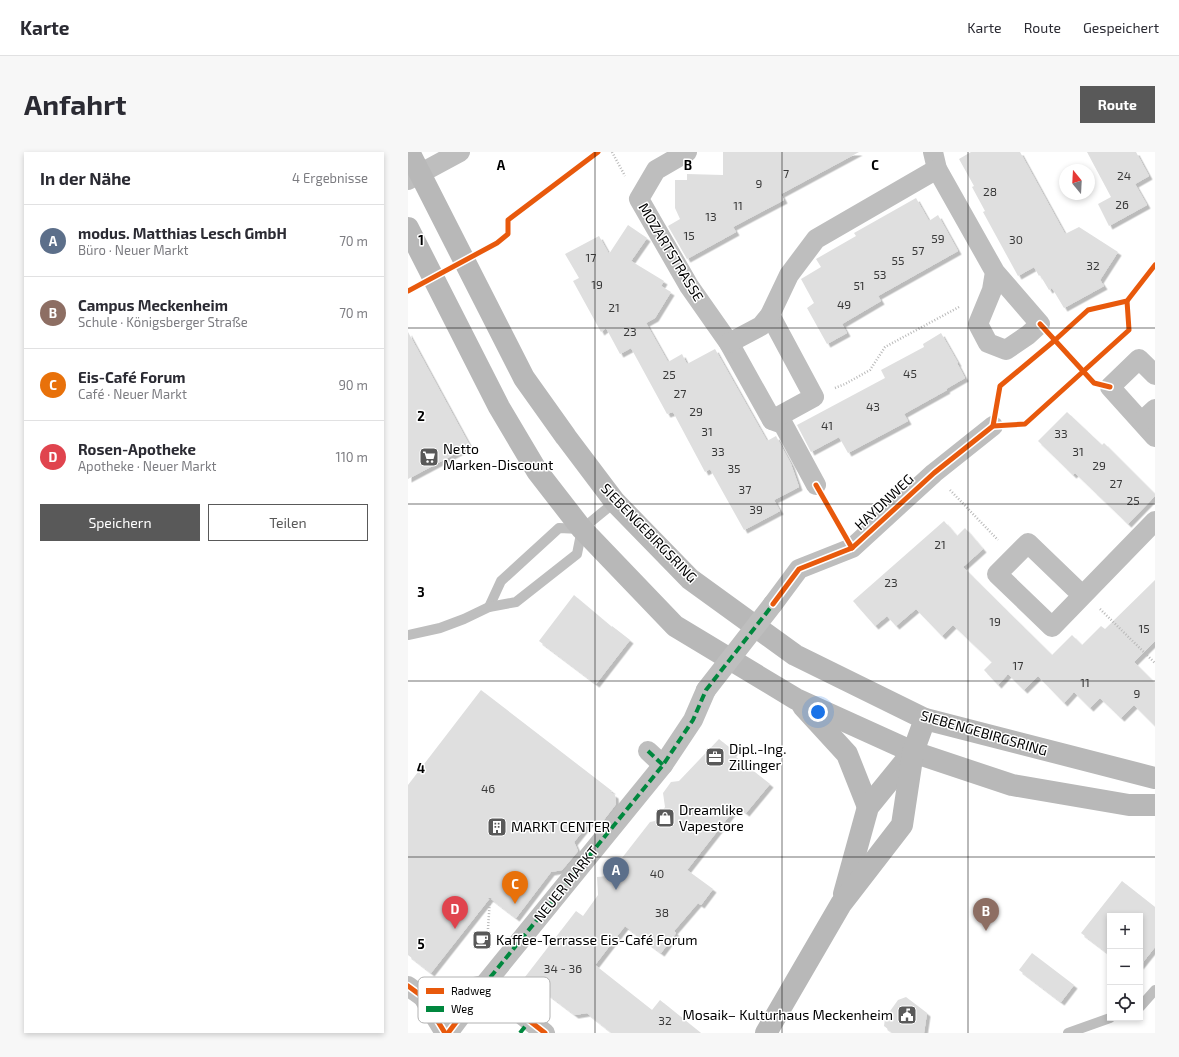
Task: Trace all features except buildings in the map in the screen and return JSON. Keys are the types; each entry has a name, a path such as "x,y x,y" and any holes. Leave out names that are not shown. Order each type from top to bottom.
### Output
{"street":[{"name":"SIEBENGEBIRGSRING","path":"409,152 414,177 524,378 615,502 690,579 795,655 925,719 1155,778"},
{"path":"414,177 460,152"},
{"name":"MOZARTSTRASSE","path":"687,152 656,170 639,199 689,286 729,343 772,420 782,424 816,485"},
{"path":"729,343 761,326 770,315 789,274 816,239 935,161 994,281"},
{"path":"408,228 499,407 537,471 582,529 675,626 796,699 912,752 1012,785 1129,805 1155,805"},
{"path":"770,315 814,397 772,420"},
{"path":"1155,375 1139,359 1110,387 1148,415 1155,437"},
{"name":"HAYDNWEG","path":"706,690 799,569 852,548 934,473 993,426"},
{"path":"1082,595 1028,543 997,574 1052,627 1155,521"},
{"name":"NEUER MARKT","path":"490,977 663,765 693,720 706,690"},
{"path":"796,699 847,754 868,808"},
{"path":"766,1033 842,904 902,824 912,752 925,719"},
{"path":"648,751 663,765"},
{"path":"842,904 868,808 912,752"},
{"name":"NEUER MARKT","path":"439,1023 446,1033 454,1023"},
{"path":"525,1027 546,1033"}],"lane":[{"path":"408,635 440,628 489,607 516,602 577,554 582,529 615,502"},
{"path":"489,607 502,581 559,528 582,529"},
{"path":"1143,1004 1155,990"},
{"path":"1068,1033 1107,1019"}],"path":[{"path":"814,397 845,384 870,370 885,347 994,281"},
{"path":"934,473 1013,557"},
{"path":"1082,595 1095,605 1155,663"}],"marked path":[{"path":"491,977 663,765 693,720 706,690 775,602"},
{"path":"648,751 663,765"},
{"path":"520,1033 528,1023"}],"cycle path":[{"path":"408,291 497,243 508,234 508,220 598,152"},
{"path":"993,426 1000,386 1054,341 1088,310 1127,301 1155,265"},
{"path":"773,604 799,569 852,548 934,473 993,426 1025,424 1129,330 1127,301"},
{"path":"1040,324 1094,383 1110,387"},
{"path":"816,485 852,548"},
{"path":"408,986 418,993"},
{"path":"439,1023 445,1033"},
{"path":"448,1033 456,1023"},
{"path":"532,1023 545,1033"}],"place":[{"name":"Netto Marken-Discount","path":"429,457"},
{"name":"Dipl.-Ing. Zillinger","path":"715,757"},
{"name":"Dreamlike Vapestore","path":"665,818"},
{"name":"MARKT CENTER","path":"497,827"},
{"name":"modus. Matthias Lesch GmbH","path":"616,890"},
{"name":"Eis-Café Forum","path":"515,904"},
{"name":"Rosen-Apotheke","path":"455,929"},
{"name":"Campus Meckenheim","path":"986,931"},
{"name":"Kaffee-Terrasse Eis-Café Forum","path":"482,940"},
{"name":"Mosaik– Kulturhaus Meckenheim","path":"907,1015"}]}
